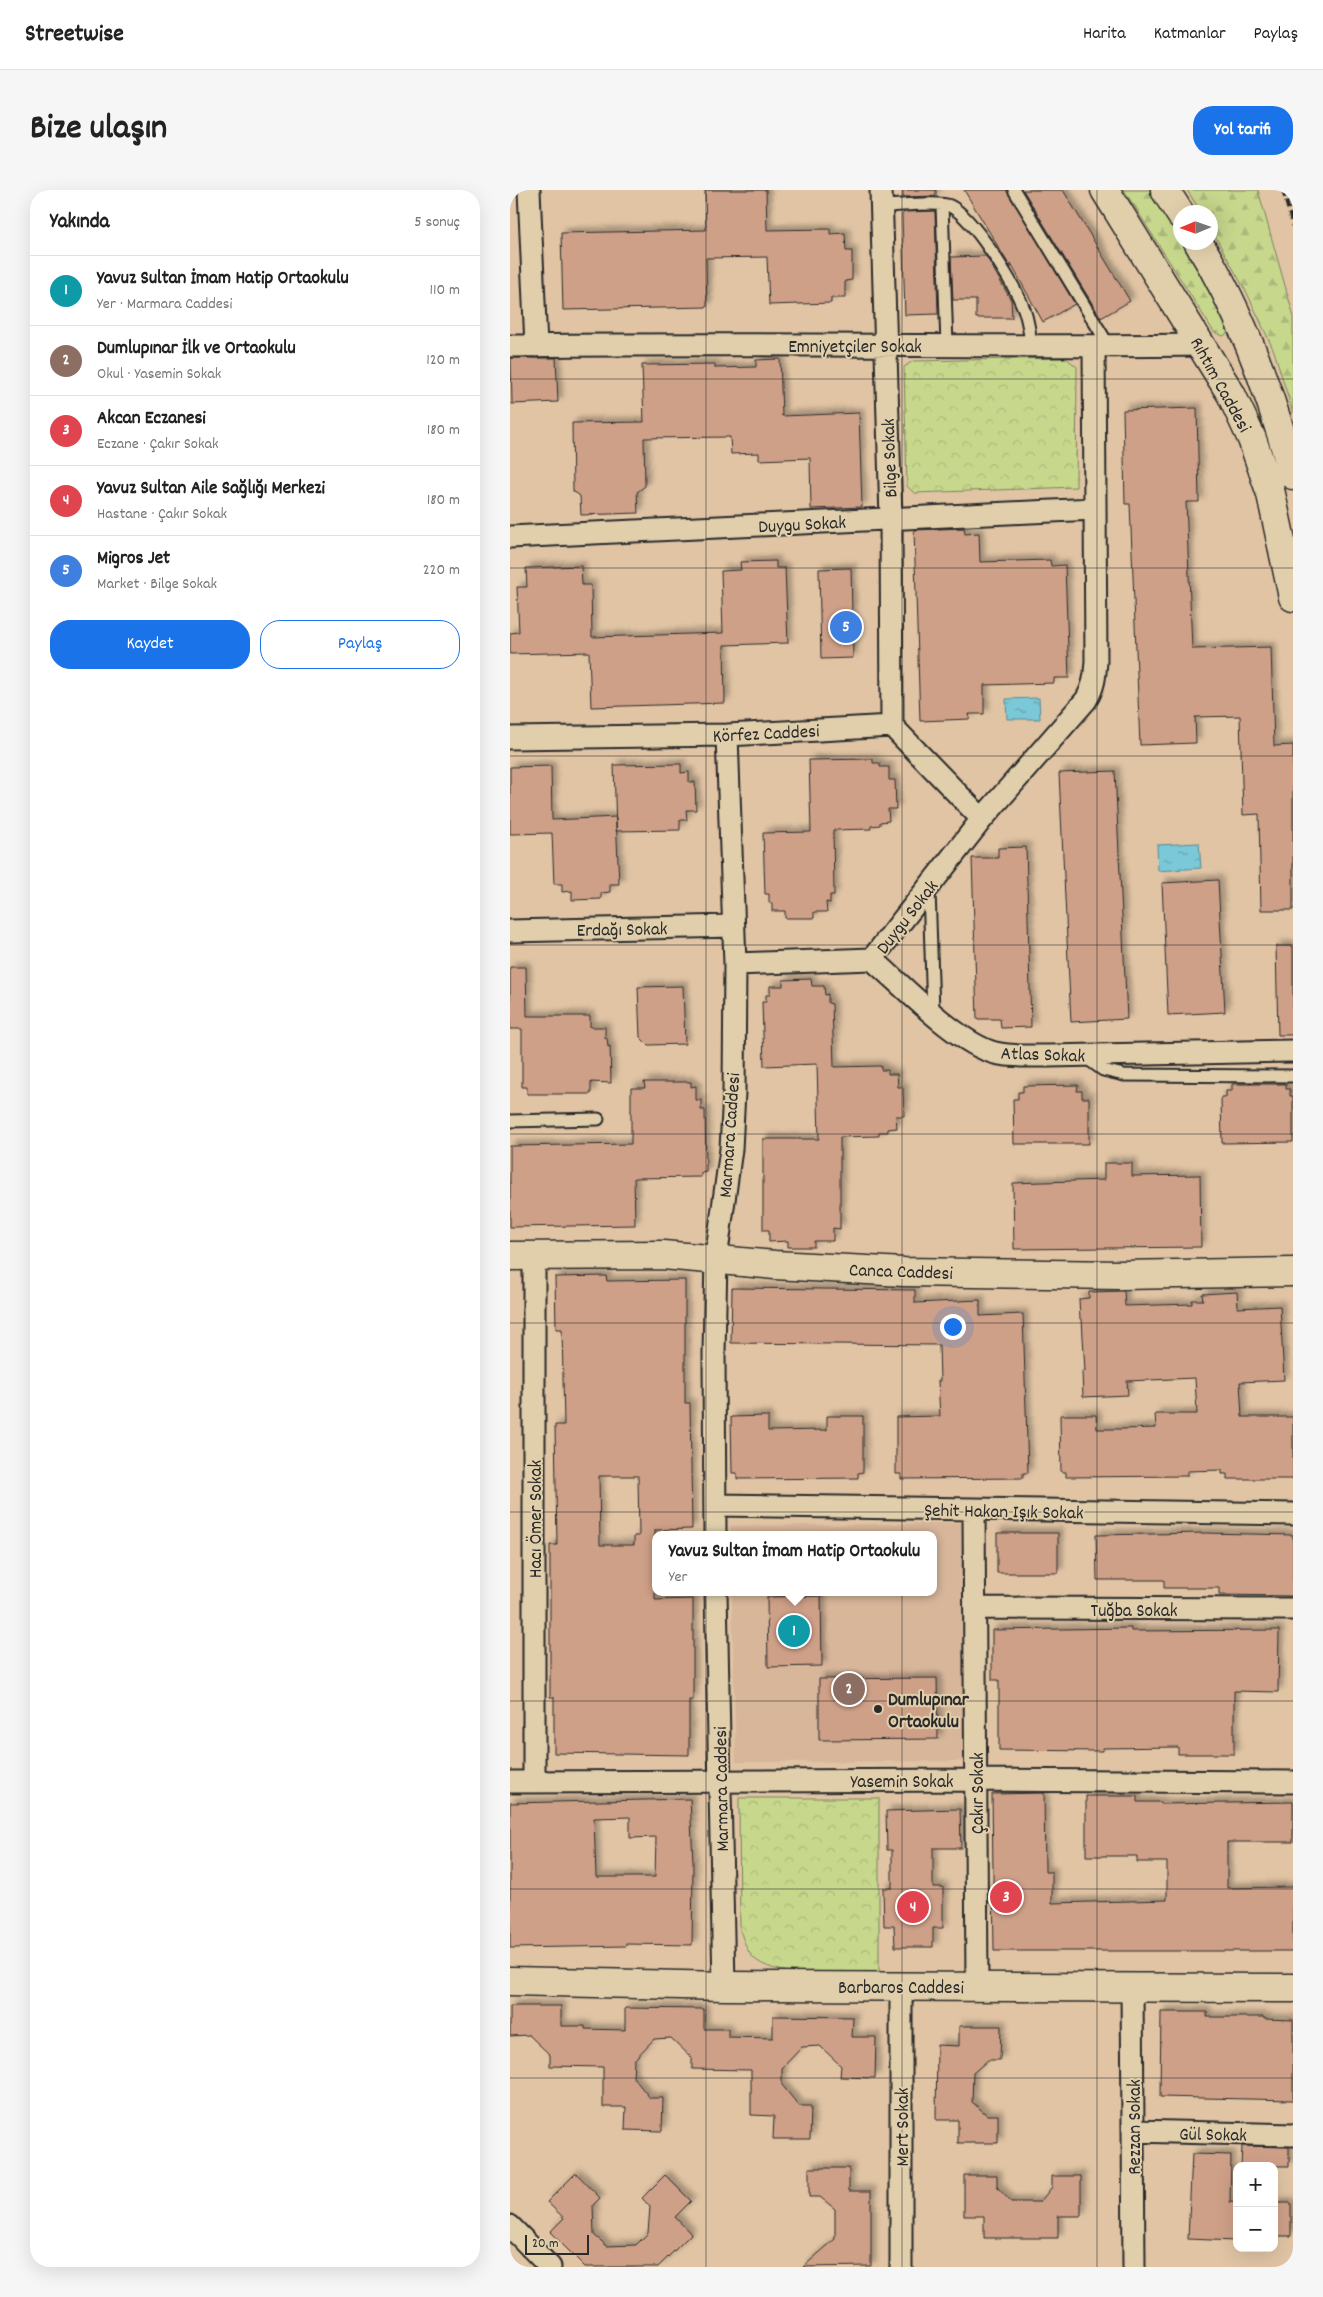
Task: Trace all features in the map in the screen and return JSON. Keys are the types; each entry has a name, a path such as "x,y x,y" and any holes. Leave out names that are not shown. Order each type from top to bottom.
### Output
{"street":[{"path":"529,190 536,346"},
{"name":"Rıhtım Caddesi","path":"1105,190 1231,394 1252,439 1271,494 1293,597"},
{"path":"1165,190 1174,205"},
{"name":"Bilge Sokak","path":"881,198 884,344 891,518 892,726"},
{"name":"Rıhtım Caddesi","path":"1202,250 1235,309 1244,330 1293,475"},
{"path":"1201,345 1219,345 1232,342 1244,330"},
{"name":"Emniyetçiler Sokak","path":"510,346 884,344 1101,347 1201,345"},
{"name":"Duygu Sokak","path":"872,960 982,819 1086,700 1092,690 1096,661 1094,509 1101,347"},
{"name":"Duygu Sokak","path":"510,537 614,534 891,518 1094,509"},
{"path":"892,726 982,819"},
{"name":"Körfez Caddesi","path":"510,738 727,735 892,726"},
{"name":"Marmara Caddesi","path":"715,1531 714,1353 716,1259 731,1149 735,964 727,735"},
{"name":"Erdağı Sokak","path":"510,931 734,926"},
{"path":"735,964 872,960"},
{"name":"Atlas Sokak","path":"872,960 956,1033 978,1047 996,1053 1019,1056 1293,1051"},
{"name":"Canca Caddesi","path":"522,1256 663,1255 775,1265 904,1272 1122,1275 1293,1272"},
{"name":"Hacı Ömer Sokak","path":"522,1256 534,1782"},
{"name":"Şehit Hakan Işık Sokak","path":"715,1505 1293,1514"},
{"name":"Çakır Sokak","path":"974,1510 977,1986"},
{"name":"Marmara Caddesi","path":"716,1596 724,1986"},
{"name":"Tuğba Sokak","path":"975,1608 1293,1609"},
{"name":"Yasemin Sokak","path":"510,1782 975,1780 1293,1782"},
{"name":"Barbaros Caddesi","path":"510,1981 724,1986 1293,1988"},
{"name":"Mert Sokak","path":"901,1987 901,2267"},
{"name":"Rezzan Sokak","path":"1132,1987 1134,2267"},
{"name":"Gül Sokak","path":"1134,2131 1293,2135"},
{"path":"510,2226 550,2267"}],"lane":[{"path":"1014,190 1101,347"},
{"path":"881,198 950,206 967,220 982,238 1016,291 1029,325 1032,346"},
{"path":"942,205 947,345"},
{"path":"928,887 933,1012"},
{"path":"1082,1055 1103,1070 1124,1076 1293,1076"},
{"path":"510,1121 598,1119"}],"shaded area":[{"path":"962,1523 963,1761 736,1762 732,1596 937,1596 937,1531 731,1531 731,1526"}],"green space":[{"path":"1124,190 1151,190 1173,226 1173,250 1188,250 1232,319 1231,331 1223,336 1214,332"},
{"path":"1187,190 1258,190 1293,314 1293,413 1274,351 1248,295 1218,241 1218,205 1197,205"},
{"path":"1066,358 1077,367 1076,487 914,493 907,486 904,367 913,361"},
{"path":"739,1798 879,1798 879,1973 798,1973 767,1966 750,1954 740,1930"}],"water":[{"path":"1039,698 1040,719 1007,719 1006,699"},
{"path":"1199,843 1201,868 1158,871 1157,845"}],"building":[{"path":"705,190 766,190 767,230 830,229 830,234 845,233 846,251 852,251 852,280 845,281 845,298 831,298 831,303 769,305 767,257 706,258 707,307 563,310 561,233 706,230"},
{"path":"903,190 936,190 936,196 903,197"},
{"path":"964,190 1007,190 1075,304 1043,322 1011,264 1011,268"},
{"path":"1023,190 1063,190 1130,301 1101,318"},
{"path":"935,211 938,314 905,315 902,215 904,212"},
{"path":"986,256 1011,300 1012,318 976,318 976,300 953,300 951,257"},
{"path":"511,358 556,358 558,402 512,404"},
{"path":"780,359 782,416 859,413 862,507 811,509 810,458 759,460 759,453 731,454 730,437 644,438 645,486 637,492 638,513 581,515 580,496 573,491 572,423 644,422 642,365 715,364 715,368 756,367 756,360"},
{"path":"1197,408 1199,502 1186,502 1192,649 1271,647 1274,746 1293,745 1293,910 1261,910 1259,814 1243,815 1240,716 1195,717 1196,743 1140,745 1130,504 1125,504 1123,410"},
{"path":"964,528 965,534 979,533 980,562 1050,560 1051,566 1065,565 1069,678 1054,678 1054,683 984,685 984,714 969,714 970,719 920,721 914,530"},
{"path":"776,561 776,568 785,568 788,643 724,645 725,703 591,707 589,652 510,654 510,633 519,632 517,587 527,587 526,568 581,566 582,585 591,585 592,637 723,633 721,571 741,570 740,562"},
{"path":"851,568 853,658 821,659 819,569"},
{"path":"873,759 873,763 880,763 880,767 889,767 889,780 895,780 896,809 888,809 889,821 871,826 871,829 833,830 834,895 830,895 830,903 826,902 827,912 814,912 814,918 785,918 785,911 772,911 772,903 769,903 769,894 765,894 763,833 811,832 809,760"},
{"path":"681,764 681,773 689,772 689,782 695,782 696,810 686,810 687,820 680,820 680,830 616,831 614,765"},
{"path":"551,766 552,820 616,817 619,884 610,884 610,892 601,893 601,899 572,900 572,891 562,892 562,884 554,884 552,833 510,834 510,767"},
{"path":"1115,771 1127,1019 1071,1022 1059,773"},
{"path":"1026,847 1031,1027 1001,1028 1000,1019 977,1019 972,858 998,858 998,848"},
{"path":"1218,880 1225,1012 1168,1015 1162,883"},
{"path":"1276,946 1293,946 1293,1035 1278,1035"},
{"path":"510,967 526,967 527,1016 590,1016 590,1027 605,1027 605,1038 607,1038 608,1047 610,1046 611,1083 591,1082 591,1094 527,1094 527,1087 522,1087 522,1029 510,1029"},
{"path":"811,979 812,986 824,986 825,995 828,994 828,1003 832,1004 834,1067 881,1066 881,1070 888,1070 888,1074 897,1074 898,1087 903,1087 904,1116 896,1116 897,1128 888,1129 888,1132 879,1132 879,1136 840,1137 840,1229 833,1228 833,1241 814,1241 814,1247 788,1247 788,1241 769,1242 769,1230 763,1230 763,1139 819,1139 817,1064 764,1066 762,1002 766,1002 766,995 770,995 770,986 783,986 783,980"},
{"path":"683,986 685,1044 648,1045 640,1037 638,987"},
{"path":"644,1082 691,1082 691,1087 696,1086 696,1100 701,1100 701,1110 705,1110 706,1172 701,1173 701,1177 634,1178 635,1225 510,1227 510,1146 631,1144 631,1088 645,1088"},
{"path":"1232,1084 1286,1084 1286,1089 1290,1089 1290,1096 1293,1096 1293,1142 1222,1143 1221,1097 1226,1097 1226,1091 1232,1091"},
{"path":"1078,1085 1077,1091 1082,1091 1082,1098 1089,1098 1089,1144 1014,1144 1013,1099 1018,1099 1018,1092 1023,1092 1023,1086"},
{"path":"1104,1163 1132,1163 1132,1176 1200,1175 1201,1247 1014,1249 1013,1183 1104,1180"},
{"path":"606,1276 607,1281 685,1280 685,1403 690,1403 692,1529 652,1531 652,1596 655,1596 655,1600 693,1599 693,1700 689,1700 689,1755 554,1753 554,1697 550,1697 550,1545 557,1545 555,1425 564,1425 562,1329 556,1329 555,1277","holes":["599,1476 638,1476 639,1536 634,1536 634,1545 600,1545"]},
{"path":"732,1288 915,1290 915,1303 980,1300 980,1316 1023,1314 1028,1473 1023,1473 1023,1478 901,1479 901,1474 896,1474 896,1417 940,1416 938,1381 940,1381 939,1345 731,1343"},
{"path":"1124,1291 1125,1306 1192,1304 1192,1300 1203,1300 1202,1294 1237,1292 1238,1308 1280,1306 1284,1380 1240,1382 1242,1417 1293,1417 1293,1479 1227,1479 1227,1474 1222,1474 1222,1470 1187,1471 1187,1476 1066,1477 1066,1472 1061,1472 1060,1415 1096,1415 1097,1429 1122,1429 1156,1428 1155,1414 1197,1414 1195,1378 1127,1381 1128,1395 1083,1397 1082,1371 1085,1371 1079,1299 1089,1298 1089,1292"},
{"path":"768,1416 768,1431 827,1430 827,1416 863,1416 863,1472 858,1473 858,1478 737,1479 737,1473 732,1473 731,1417"},
{"path":"997,1533 1058,1533 1058,1573 997,1573"},
{"path":"1205,1533 1293,1535 1293,1596 1219,1595 1219,1588 1164,1588 1164,1580 1097,1580 1096,1535"},
{"path":"821,1596 822,1666 768,1667 767,1597"},
{"path":"1131,1628 1131,1631 1279,1630 1278,1692 1234,1691 1234,1754 1178,1754 1178,1747 1103,1748 1103,1751 999,1750 999,1680 992,1680 992,1630"},
{"name":"Dumlupınar Ortaokulu","path":"937,1678 938,1739 819,1740 819,1679"},
{"path":"1044,1793 1045,1872 1052,1872 1052,1903 1167,1900 1167,1862 1137,1862 1137,1856 1086,1856 1086,1796 1137,1796 1137,1802 1161,1802 1161,1804 1293,1802 1293,1842 1227,1842 1227,1888 1293,1887 1293,1951 994,1951 992,1794"},
{"path":"690,1799 693,1863 692,1945 626,1944 626,1946 510,1948 510,1803","holes":["630,1817 630,1838 656,1837 655,1877 596,1877 594,1818"]},
{"path":"960,1809 961,1848 933,1848 933,1887 943,1887 943,1928 933,1928 933,1947 895,1947 894,1926 884,1926 883,1888 892,1888 892,1850 887,1850 886,1811"},
{"path":"510,2006 561,2006 561,2026 625,2030 625,2008 704,2009 704,2029 728,2029 728,2037 773,2038 773,2016 853,2017 852,2037 876,2037 875,2078 840,2077 841,2066 820,2046 802,2047 782,2068 782,2085 799,2106 811,2106 810,2139 773,2139 774,2116 751,2115 751,2070 692,2069 692,2058 671,2038 654,2039 634,2060 633,2077 650,2098 663,2098 662,2131 625,2130 626,2107 603,2107 603,2067 550,2066 550,2055 529,2035 510,2036"},
{"path":"1161,2012 1207,2012 1207,2017 1264,2017 1264,2019 1293,2020 1293,2100 1160,2097"},
{"path":"959,2026 1001,2026 1000,2060 988,2060 973,2073 972,2102 987,2115 998,2115 998,2143 958,2143 958,2120 936,2120 937,2045 959,2046"},
{"path":"1242,2146 1289,2147 1289,2166 1278,2166 1278,2162 1241,2162"},
{"path":"1192,2154 1231,2155 1230,2202 1233,2202 1233,2241 1188,2239"},
{"path":"809,2168 849,2168 849,2191 871,2191 871,2266 803,2267 835,2239 835,2209 820,2197 809,2197"},
{"path":"576,2173 600,2198 593,2205 594,2235 607,2246 636,2245 648,2233 650,2207 642,2198 665,2175 691,2201 675,2217 691,2234 658,2267 585,2267 550,2232 564,2218 547,2202"},
{"path":"964,2175 997,2175 997,2187 1011,2202 1040,2202 1052,2187 1052,2176 1081,2176 1081,2216 1058,2216 1058,2238 984,2238 984,2216 964,2216"},
{"path":"1278,2203 1291,2203 1291,2236 1278,2236"}],"railway":[{"path":"1283,190 1293,226"}],"place":[{"name":"Migros Jet","path":"846,627"},
{"name":"Yavuz Sultan İmam Hatip Ortaokulu","path":"794,1631"},
{"name":"Dumlupınar İlk ve Ortaokulu","path":"849,1689"},
{"name":"Dumlupınar Ortaokulu","path":"878,1709"},
{"name":"Akcan Eczanesi","path":"1006,1897"},
{"name":"Yavuz Sultan Aile Sağlığı Merkezi","path":"913,1907"}]}
